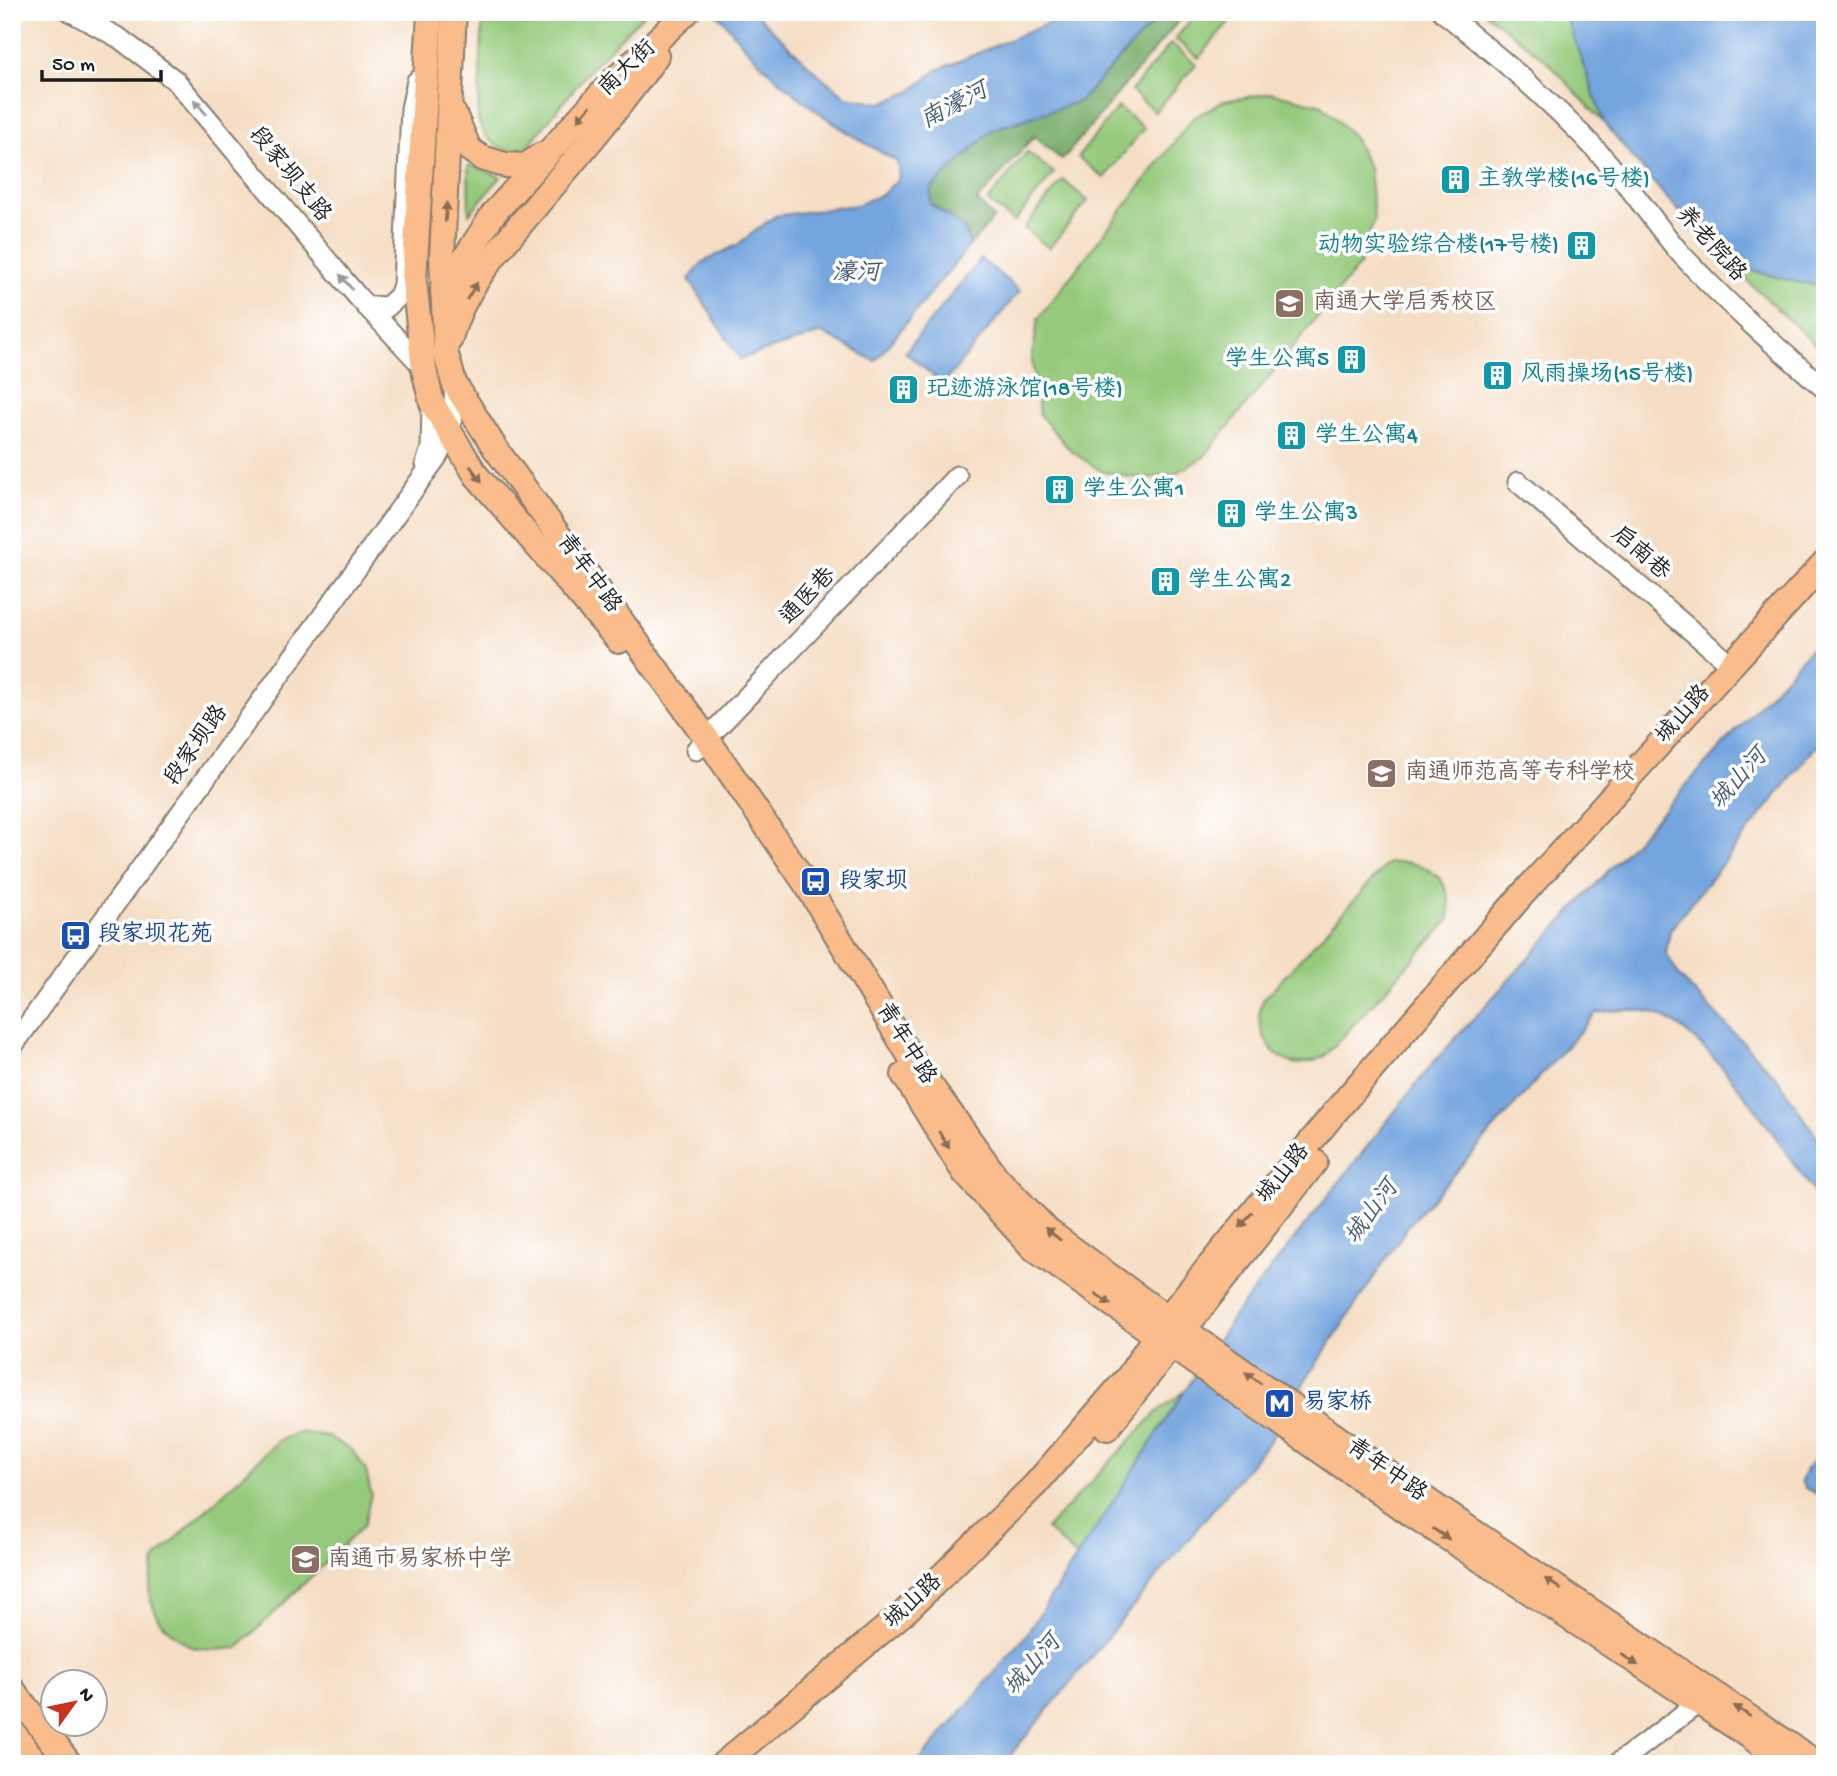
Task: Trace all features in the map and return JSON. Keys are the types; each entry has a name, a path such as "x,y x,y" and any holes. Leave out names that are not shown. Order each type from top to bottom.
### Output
{"main road":[{"name":"青年中路","path":"454,12 443,292 446,354 454,383 495,447 702,745"},
{"name":"南大街","path":"424,370 426,335 443,292 494,213 610,84 686,13"},
{"name":"南大街","path":"446,354 461,308 499,251 633,89 686,13"},
{"name":"青年中路","path":"429,17 414,280 424,370 432,402 476,475 622,645 702,745 808,887 914,1061 996,1177 1048,1231 1170,1332 1293,1419 1399,1506 1705,1698 1818,1764"},
{"path":"450,107 469,149 482,158 505,165 526,166 556,144"},
{"name":"城山路","path":"745,1764 914,1623 1052,1491 1139,1391 1170,1332 1352,1092 1521,896 1825,562"},
{"name":"城山路","path":"723,1764 907,1610 1035,1485 1170,1332 1455,992 1825,584"},
{"path":"12,1689 70,1764"},
{"name":"青年中路","path":"1705,1698 1786,1764"},
{"path":"12,1731 37,1764"}],"street":[{"name":"段家坝支路","path":"71,12 120,38 176,81 366,306 424,370 454,383"},
{"name":"养老院路","path":"1443,12 1525,80 1570,123 1621,178 1680,253 1747,321 1825,389"},
{"path":"366,306 387,307 400,296 403,285 411,109 429,17"},
{"name":"段家坝路","path":"12,1047 447,440 455,414 454,383"},
{"name":"段家坝路","path":"423,475 431,448 432,402"},
{"name":"通医巷","path":"702,745 957,476"},
{"name":"启南巷","path":"1518,482 1730,664"},
{"path":"1618,1764 1705,1698"}],"green space":[{"path":"483,12 646,12 592,67 528,146 511,149 490,141 478,119"},
{"path":"1163,12 1186,12 1062,160 1034,136 977,201 994,218 970,245 965,229 930,203 931,189 992,130 1080,101"},
{"path":"1197,12 1237,12 1199,58 1175,39"},
{"path":"1484,12 1560,12 1568,22 1604,123 1548,62"},
{"path":"1171,43 1196,64 1155,112 1131,91"},
{"path":"1272,93 1322,105 1353,136 1369,168 1374,220 1360,264 1204,457 1174,474 1144,479 1103,472 1071,451 1039,414 1032,359 1038,319 1193,118 1224,101"},
{"path":"1118,107 1144,128 1104,178 1078,157"},
{"path":"1027,152 1054,173 1014,222 988,201"},
{"path":"468,166 501,177 469,214"},
{"path":"1063,180 1088,201 1049,248 1024,228"},
{"path":"1731,265 1797,282 1825,285 1825,354"},
{"path":"1406,862 1427,869 1441,881 1449,898 1449,920 1325,1056 1302,1063 1284,1059 1264,1038 1260,1019 1263,1000 1388,863"},
{"path":"1185,1391 1077,1557 1046,1529 1157,1412"},
{"path":"300,1432 327,1436 352,1450 366,1471 371,1494 364,1525 238,1648 211,1650 191,1647 158,1619 149,1595 156,1558 279,1440"}],"water":[{"name":"濠河","path":"715,12 754,12 818,74 847,97 882,103 910,92 937,70 1075,12 1163,12 1080,101 992,130 931,189 930,203 965,229 970,245 875,361 822,333 740,359 689,279 703,262 737,245 775,216 857,205 883,194 899,178 897,161 856,138 799,97 743,45"},
{"path":"1560,12 1825,12 1825,285 1797,282 1731,265 1665,196 1604,123 1568,22"},
{"path":"981,259 1020,291 943,384 905,352"},
{"name":"城山河","path":"1825,633 1825,735 1670,930 1666,953 1680,977 1777,1078 1825,1148 1825,1209 1750,1102 1704,1049 1682,1029 1659,1015 1644,1011 1596,1013 1408,1226 1307,1378 1271,1439 1003,1764 917,1764 1024,1638 1233,1317 1433,1063"},
{"path":"1825,1449 1825,1489 1818,1494 1806,1489 1801,1482 1806,1469"}],"place":[{"name":"主教学楼(16号楼)","path":"1455,180"},
{"name":"动物实验综合楼(17号楼)","path":"1582,246"},
{"name":"南通大学启秀校区","path":"1290,303"},
{"name":"学生公寓5","path":"1352,360"},
{"name":"风雨操场(15号楼)","path":"1498,375"},
{"name":"玘迹游泳馆(18号楼)","path":"904,390"},
{"name":"学生公寓4","path":"1292,436"},
{"name":"学生公寓1","path":"1060,490"},
{"name":"学生公寓3","path":"1231,514"},
{"name":"学生公寓2","path":"1165,581"},
{"name":"南通师范高等专科学校","path":"1382,773"},
{"name":"段家坝","path":"816,882"},
{"name":"段家坝花苑","path":"75,935"},
{"name":"易家桥","path":"1280,1403"},
{"name":"南通市易家桥中学","path":"305,1560"}],"water label":[{"name":"南濠河","path":"955,107"}]}
